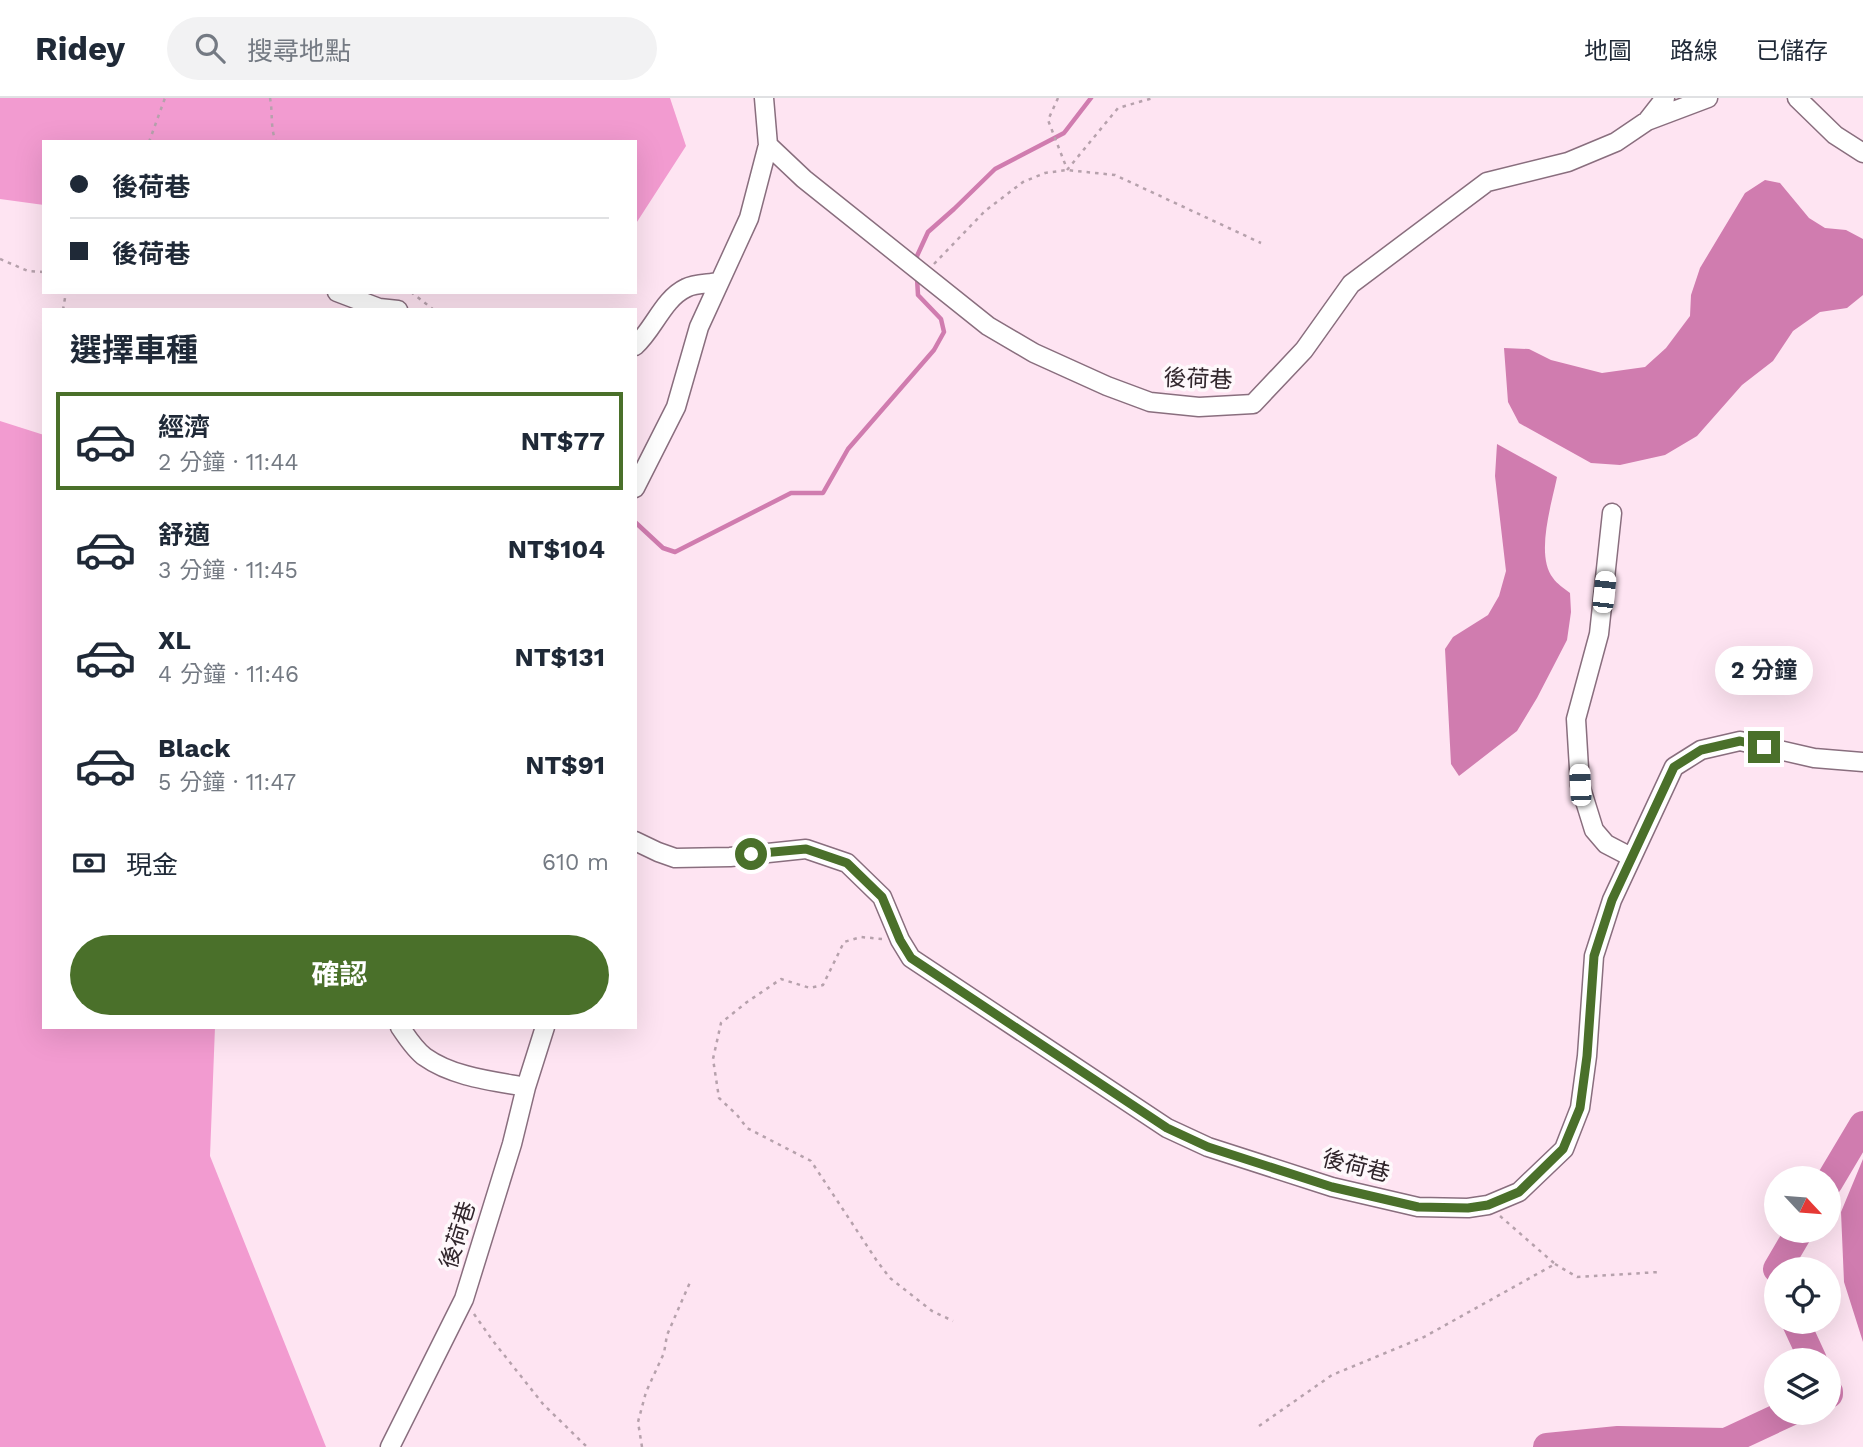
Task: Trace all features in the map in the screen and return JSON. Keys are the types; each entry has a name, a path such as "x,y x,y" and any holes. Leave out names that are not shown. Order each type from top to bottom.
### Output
{"street":[{"path":"637,484 676,407 699,327 749,218 768,145 764,98"},
{"name":"後荷巷","path":"1647,121 1665,98"},
{"name":"後荷巷","path":"768,145 804,179 988,326 1034,352 1107,386 1150,402 1199,407 1253,404 1304,350 1351,284 1487,181 1568,162 1616,142 1647,121 1708,98"},
{"path":"1797,98 1835,135 1863,153"},
{"path":"637,344 674,296 688,286 718,282"},
{"path":"342,294 379,308"},
{"path":"1612,513 1599,634 1576,719 1580,785 1594,830 1606,844 1631,857"},
{"name":"後荷巷","path":"637,842 675,858 806,849 847,863 882,897 900,940 911,958 1167,1128 1208,1147 1332,1187 1418,1207 1468,1208 1488,1205 1519,1192 1563,1149 1580,1108 1587,1056 1594,956 1612,900 1674,767 1701,750 1740,741 1814,758 1863,762"},
{"path":"402,1029 423,1056 443,1068 526,1087"},
{"name":"後荷巷","path":"390,1447 464,1299 544,1029"}],"path":[{"path":"150,140 164,98"},
{"path":"270,98 271,131 275,140"},
{"path":"1058,98 1048,120 1067,170"},
{"path":"1067,170 1118,108 1153,98"},
{"path":"926,275 985,211 1023,182 1045,173 1067,170 1115,175 1261,243"},
{"path":"0,259 28,271 42,272"},
{"path":"414,294 431,308"},
{"path":"900,940 861,937 844,942 823,985 810,988 781,979 721,1023 713,1059 719,1098 747,1128 811,1161 890,1278 932,1311 953,1321"},
{"path":"1488,1205 1555,1264 1577,1278 1659,1272"},
{"path":"1259,1426 1332,1375 1424,1337 1555,1264"},
{"path":"642,1447 638,1422 646,1392 664,1353 667,1335 691,1280"},
{"path":"464,1299 493,1342 543,1404 587,1447"}],"shaded area":[{"path":"0,98 670,98 686,146 637,222 637,140 42,140 42,205 0,199"},
{"path":"1765,180 1780,183 1809,218 1825,228 1846,230 1863,239 1863,295 1847,308 1820,312 1793,331 1773,361 1742,385 1697,436 1665,455 1620,465 1591,463 1519,423 1508,402 1504,348 1529,349 1551,360 1602,373 1645,367 1666,348 1690,316 1691,295 1700,268 1745,193"},
{"path":"0,421 42,434 42,1029 215,1029 210,1156 326,1447 0,1447"},
{"path":"1497,444 1557,477 1546,529 1545,556 1553,578 1570,593 1571,612 1567,640 1517,731 1459,776 1451,764 1445,649 1453,637 1488,615 1499,596 1506,571 1495,476"},
{"path":"1863,1159 1863,1342 1844,1282 1841,1212"}],"waterway":[{"path":"917,262 928,232 995,169 1064,133 1091,98"},
{"path":"637,524 663,548 675,552 791,493 823,493 848,449 934,350 944,332 941,319 918,295 917,278"},
{"path":"1839,1166 1863,1125"},
{"path":"1784,1257 1792,1243"},
{"path":"1801,1334 1807,1348"},
{"path":"1547,1447 1618,1440 1726,1442 1764,1424"}],"route":[{"path":"751,854 806,849 847,863 882,897 900,940 911,958 1167,1128 1208,1147 1332,1187 1418,1207 1468,1208 1488,1205 1519,1192 1563,1149 1580,1108 1587,1056 1594,956 1612,900 1674,767 1701,750 1740,741 1764,747"}]}
